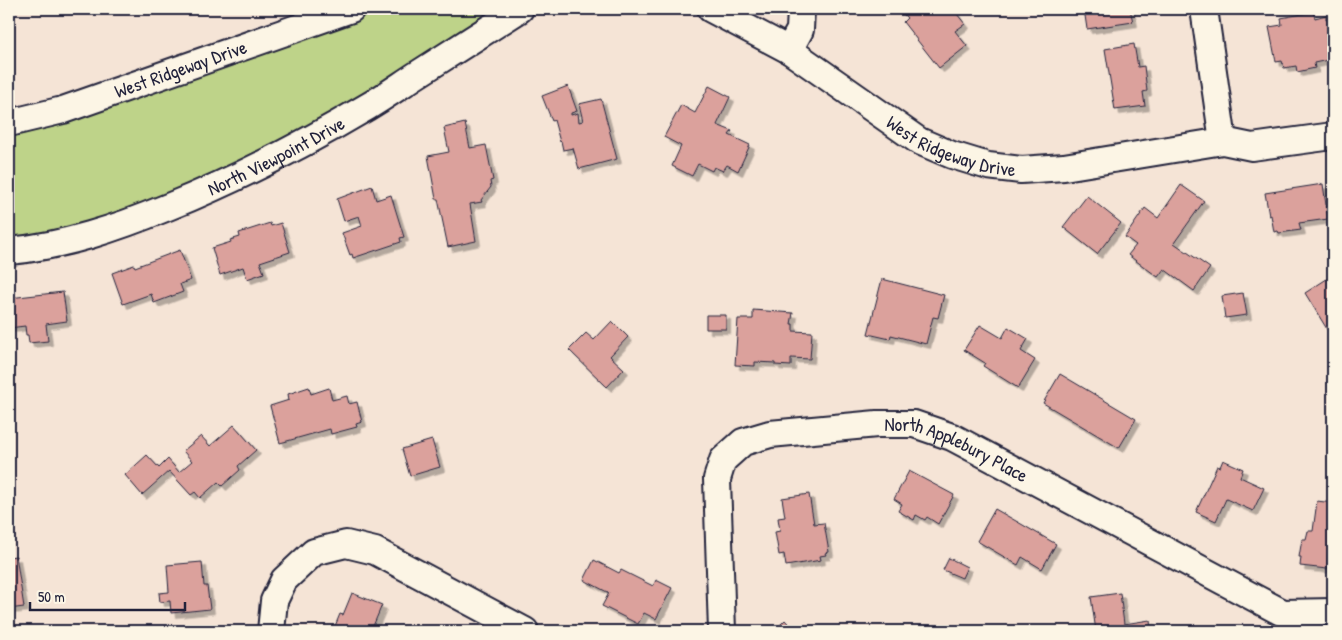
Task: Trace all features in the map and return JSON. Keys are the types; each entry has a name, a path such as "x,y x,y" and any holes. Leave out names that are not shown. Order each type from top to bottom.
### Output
{"street":[{"name":"West Ridgeway Drive","path":"9,123 63,110 351,9"},
{"name":"North Viewpoint Drive","path":"9,251 34,249 76,239 132,222 249,172 368,106 520,9"},
{"name":"West Ridgeway Drive","path":"711,9 789,50 919,142 988,166 1021,170 1064,166 1223,141"},
{"path":"789,50 800,30 801,9"},
{"path":"1204,9 1223,141 1252,147 1333,136"},
{"name":"North Applebury Place","path":"722,631 717,479 723,460 744,442 770,434 877,424 914,424 952,437 1282,613 1333,612"},
{"path":"271,631 274,601 284,580 314,552 346,544 375,551 526,631"}],"green space":[{"path":"351,9 520,9 249,172 9,251 9,123"}],"building":[{"path":"899,9 953,9 965,24 955,31 967,46 939,68 903,22 907,18"},
{"path":"1084,9 1130,9 1133,22 1087,29"},
{"path":"1313,12 1315,18 1326,15 1326,19 1333,18 1333,85 1328,60 1314,63 1315,68 1297,72 1296,66 1284,68 1282,61 1276,62 1269,27 1282,25 1281,18"},
{"path":"1134,44 1138,67 1144,66 1147,91 1143,92 1145,106 1115,110 1105,49"},
{"path":"568,86 577,111 571,113 571,115 578,113 579,122 583,121 579,104 601,99 617,159 579,169 573,148 563,150 554,120 552,121 542,96"},
{"path":"709,86 730,97 717,125 732,131 729,135 750,145 738,171 727,165 723,171 714,167 712,171 698,164 692,176 672,166 681,146 664,137 681,105 695,113"},
{"path":"465,123 470,148 486,145 493,180 490,181 491,187 481,200 482,202 470,204 476,241 448,247 428,156 449,152 444,128"},
{"path":"1323,184 1328,219 1299,223 1301,230 1274,232 1265,193"},
{"path":"1181,185 1204,201 1174,243 1210,268 1194,291 1164,269 1158,277 1128,255 1136,245 1125,237 1145,208 1158,218"},
{"path":"372,186 376,200 391,195 404,237 400,238 401,242 353,258 352,254 350,255 342,233 362,226 359,216 344,221 337,199"},
{"path":"1087,196 1121,223 1097,254 1063,227"},
{"path":"270,223 271,226 281,223 290,252 260,262 264,273 247,279 243,267 220,275 212,248 240,237 239,233"},
{"path":"180,250 191,280 180,284 183,292 154,303 151,294 123,304 112,273 134,265 135,267"},
{"path":"1333,275 1333,339 1305,293"},
{"path":"882,279 944,295 938,318 933,317 926,344 891,335 890,339 868,334"},
{"path":"63,292 67,321 46,324 48,341 29,343 25,326 9,328 9,298"},
{"path":"1243,293 1247,315 1225,318 1222,296"},
{"path":"753,310 793,313 791,324 793,324 793,331 812,332 810,359 791,358 791,366 755,362 755,366 735,365 738,319 753,319"},
{"path":"706,315 726,315 726,329 706,329"},
{"path":"612,321 628,337 610,356 624,369 607,387 569,350 586,333 594,340"},
{"path":"980,325 1002,338 1008,327 1028,339 1021,351 1035,360 1018,388 983,366 985,363 964,350"},
{"path":"1060,374 1136,419 1119,448 1043,403"},
{"path":"309,387 311,394 329,388 332,400 347,396 349,404 357,402 362,422 356,424 357,427 331,434 330,429 280,443 270,406 289,400 288,394"},
{"path":"234,425 256,450 238,466 240,470 222,486 218,482 200,498 195,492 191,495 169,471 142,495 125,475 147,455 159,468 168,459 179,472 192,461 183,451 201,436 210,446"},
{"path":"432,440 440,467 410,476 402,449"},
{"path":"1223,460 1243,469 1240,477 1264,488 1253,511 1226,499 1216,521 1196,512 1217,466 1220,467"},
{"path":"909,471 954,495 938,524 927,517 925,520 916,515 914,520 898,511 902,504 894,499"},
{"path":"809,494 814,524 824,523 829,552 825,553 826,555 820,556 821,560 786,566 784,554 779,555 775,532 780,531 778,518 785,517 782,498"},
{"path":"1317,501 1333,503 1333,535 1330,534 1327,569 1300,566 1301,557 1299,557 1302,539 1306,539 1308,531 1313,531"},
{"path":"995,509 1056,544 1042,569 1022,557 1018,565 977,541"},
{"path":"16,556 24,607 9,609 9,557"},
{"path":"949,558 967,567 962,578 943,570"},
{"path":"594,560 619,573 621,570 653,586 656,580 672,588 656,619 644,613 638,624 602,606 609,593 584,580"},
{"path":"202,562 204,586 207,586 210,609 171,613 170,601 160,602 159,593 169,592 167,565"},
{"path":"352,593 382,605 371,631 333,631 340,614 343,615"},
{"path":"1120,593 1124,624 1150,620 1151,631 1096,631 1091,597"},
{"path":"785,620 795,631 774,631"}]}
